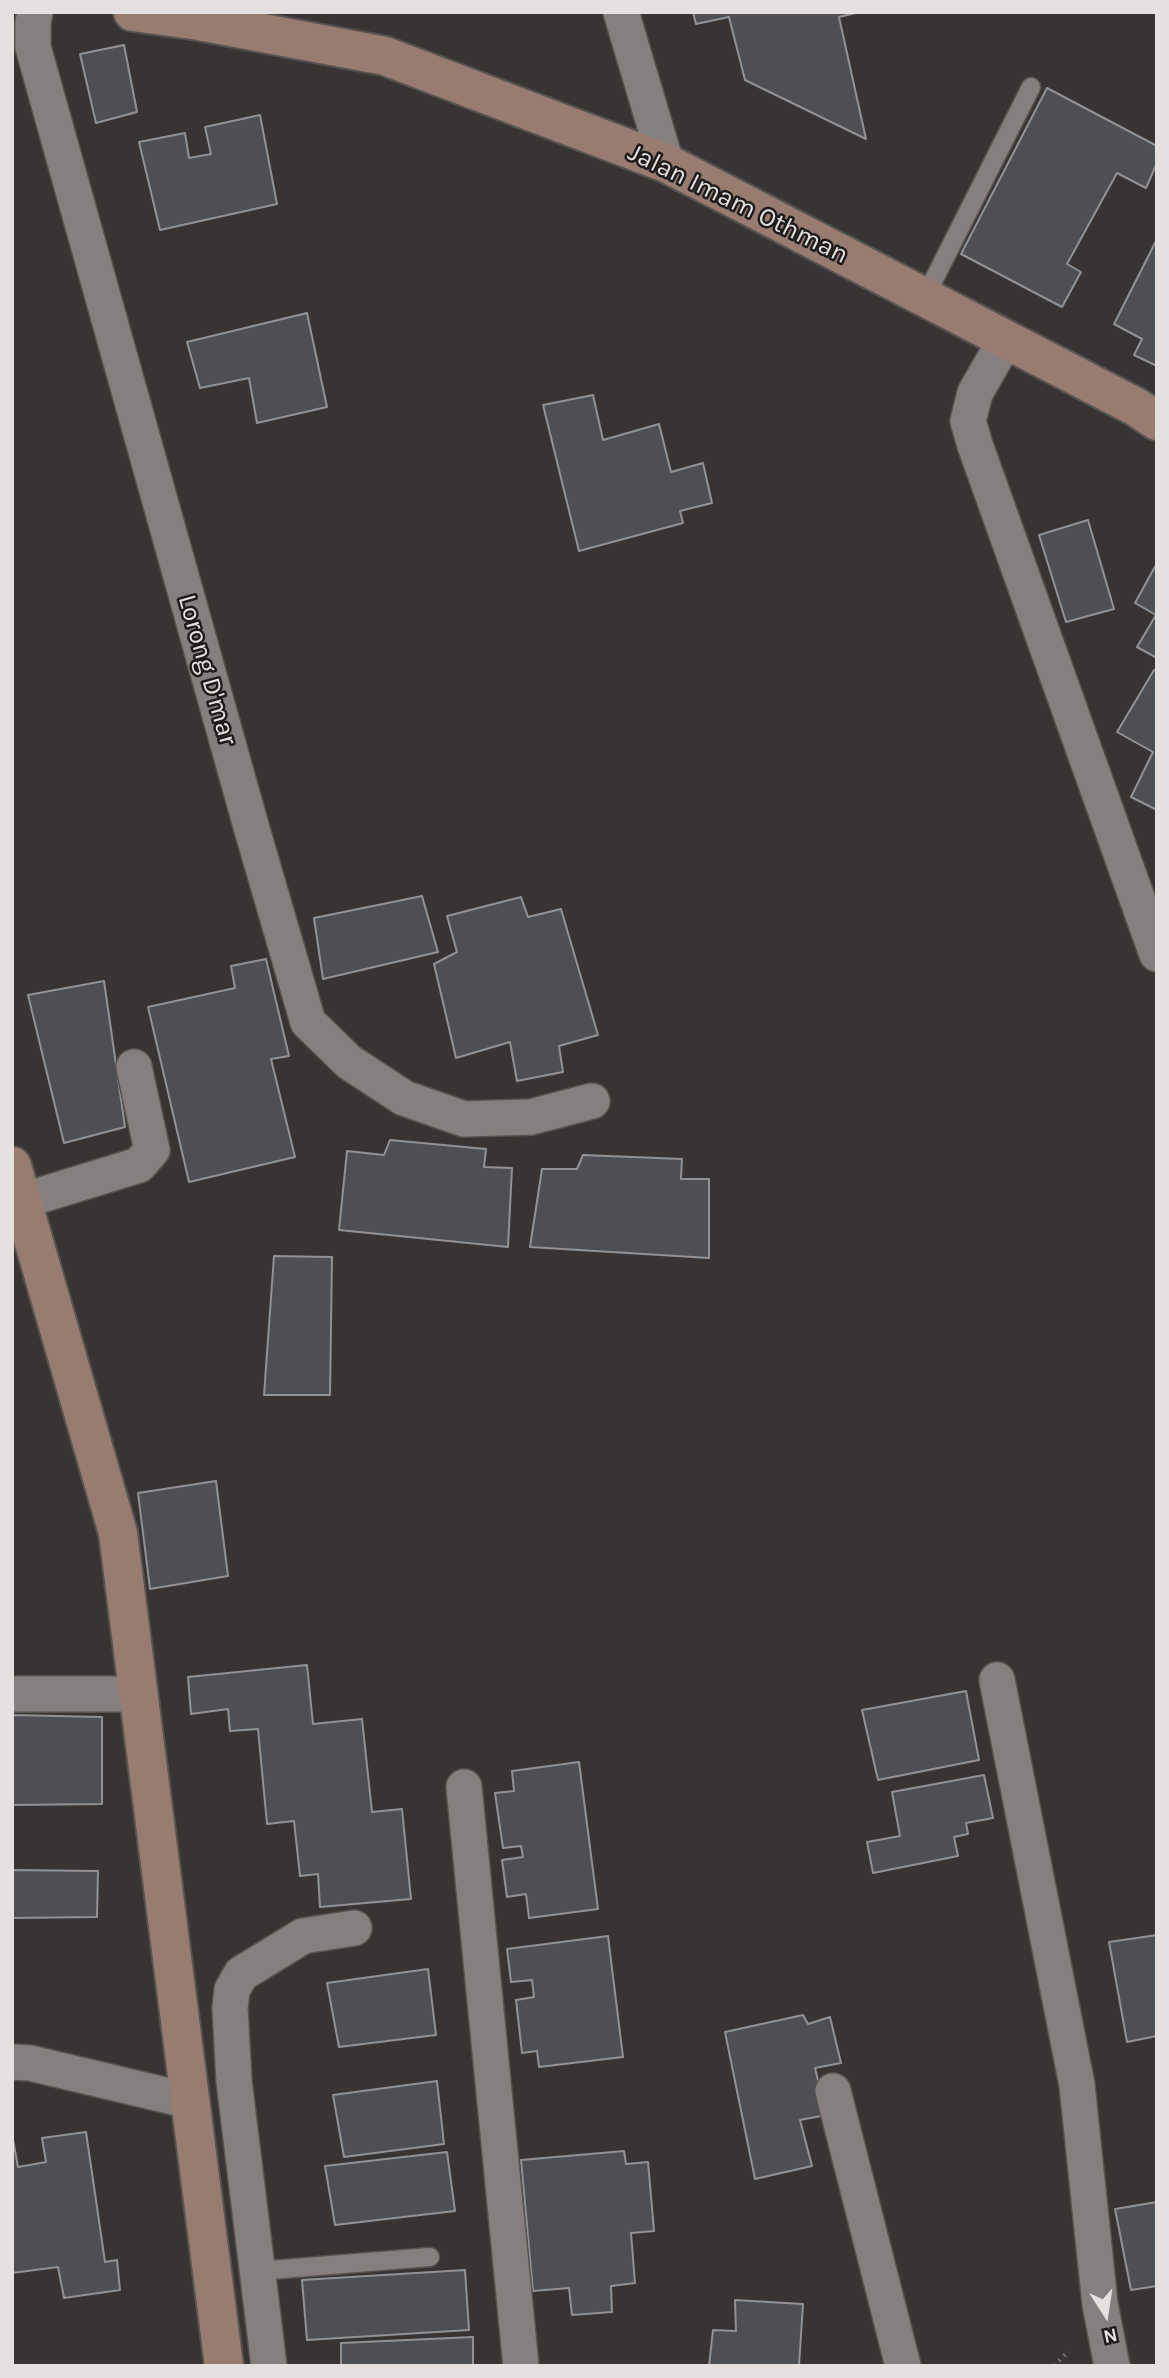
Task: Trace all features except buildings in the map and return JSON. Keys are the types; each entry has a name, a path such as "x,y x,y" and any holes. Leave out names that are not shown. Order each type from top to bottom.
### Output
{"street":[{"name":"Lorong D'mar","path":"35,12 33,47 308,1022 349,1062 404,1098 464,1119 531,1117 592,1101"},
{"name":"Jalan Imam Othman","path":"133,12 198,17 385,56 666,163 1136,407 1157,421"},
{"path":"621,12 666,163"},
{"path":"1006,339 975,393 968,421 1157,954"},
{"path":"134,1067 152,1150 139,1165 17,1183 117,1533 224,2366"},
{"path":"997,1680 1077,2085 1100,2304 1112,2366"},
{"path":"12,1694 138,1695"},
{"path":"464,1787 521,2366"},
{"path":"269,2366 234,2081 230,2008 232,1990 241,1974 303,1936 354,1927"},
{"path":"12,2062 30,2063 190,2101"},
{"path":"833,2091 903,2366"}],"lane":[{"path":"925,297 1031,87"},
{"path":"258,2272 429,2258"}]}
